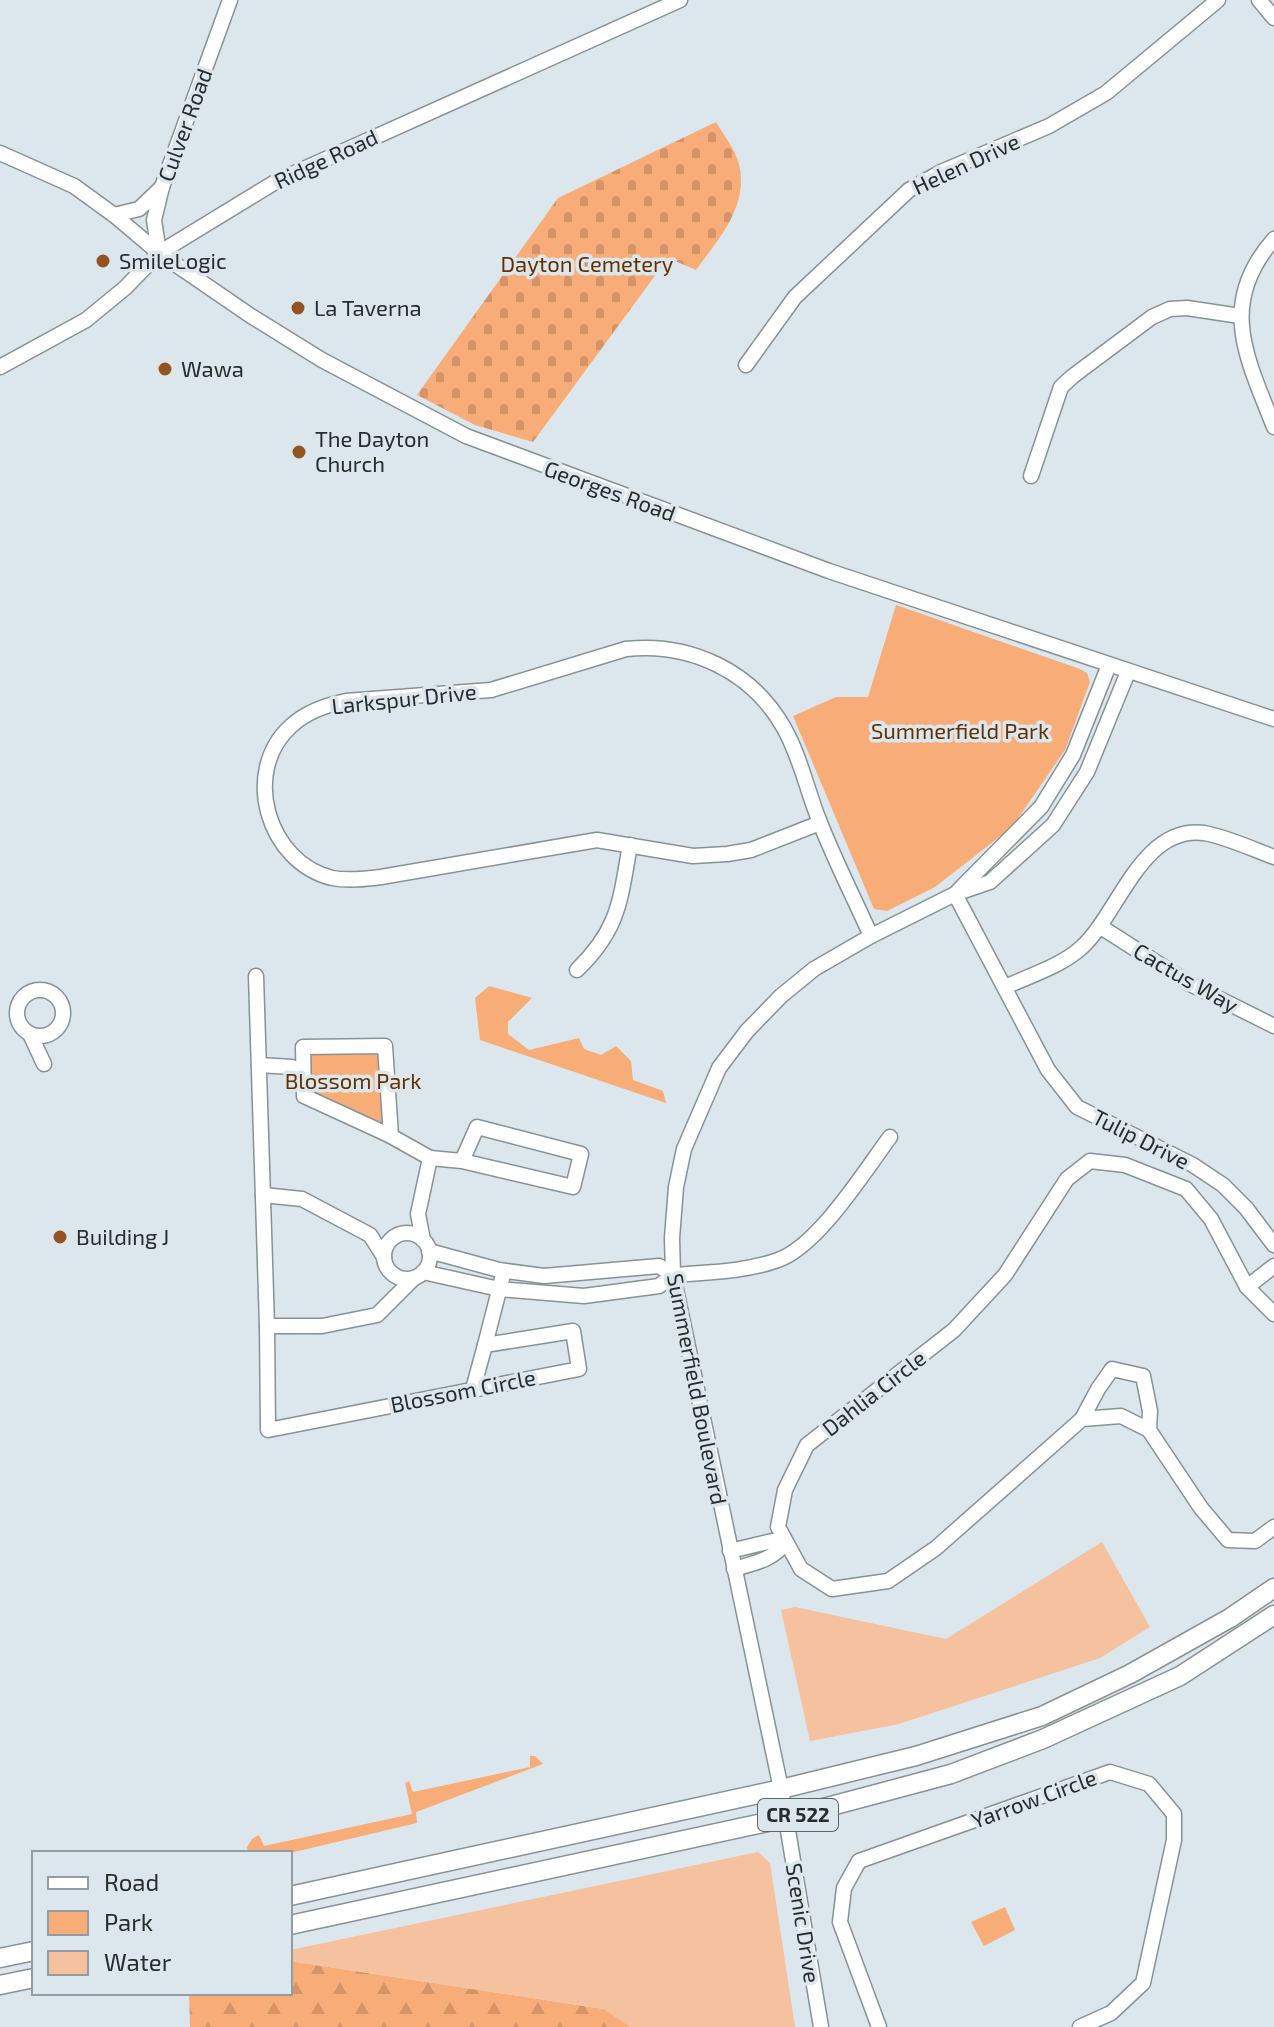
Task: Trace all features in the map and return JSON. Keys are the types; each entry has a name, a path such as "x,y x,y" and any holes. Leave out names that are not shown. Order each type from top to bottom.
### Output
{"main road":[{"name":"CR 522","path":"292,1896 781,1789 916,1756 1042,1716 1130,1674 1230,1618 1274,1588"},
{"name":"CR 522","path":"292,1925 786,1818 951,1774 1043,1739 1180,1676 1274,1615"},
{"path":"0,1958 32,1951"},
{"path":"0,1985 32,1978"}],"street":[{"name":"Culver Road","path":"159,253 154,220 162,187 230,0"},
{"name":"Ridge Road","path":"0,367 86,320 125,288 159,253 277,181 680,0"},
{"name":"Helen Drive","path":"746,365 795,297 909,190 941,172 1049,126 1106,93 1218,0"},
{"path":"1259,0 1274,18"},
{"name":"Georges Road","path":"0,153 74,186 159,253 251,316 322,360 466,436 829,571 1274,719"},
{"path":"114,215 139,209 162,187"},
{"path":"1274,239 1257,260 1240,316 1252,369 1274,427"},
{"path":"1031,476 1061,387 1073,376 1152,317 1170,309 1187,308 1240,316"},
{"name":"Larkspur Drive","path":"820,823 751,850 727,854 693,856 597,840 348,880 331,877 308,867 285,849 267,816 266,779 271,757 290,727 325,705 491,690 626,649 646,647 689,652 736,674 758,693 785,730 820,823 871,936"},
{"name":"Summerfield Boulevard","path":"955,894 1041,807 1073,755 1109,665"},
{"name":"Summerfield Boulevard","path":"786,1818 673,1275 676,1187 684,1149 719,1068 747,1031 781,996 814,969 871,936 955,894 990,882 1053,825 1087,772 1128,672"},
{"path":"1005,987 1079,950 1101,927 1150,853 1173,838 1204,833 1274,857"},
{"path":"577,970 595,953 617,916 630,845"},
{"name":"Tulip Drive","path":"955,894 1048,1070 1077,1107 1193,1165 1223,1185 1246,1208 1274,1245"},
{"name":"Cactus Way","path":"1101,927 1190,984 1274,1026"},
{"name":"Blossom Circle","path":"256,976 268,1430 579,1369 573,1331 485,1345 504,1271"},
{"path":"30,1034 48,1035 59,1027 63,1017 59,1001 48,992 39,990 25,995 16,1009 18,1021 30,1034 44,1064"},
{"path":"0,1006 16,1009"},
{"path":"389,1135 385,1046 303,1047 304,1096 389,1135 430,1158 462,1161 573,1187 581,1154 477,1127 462,1161"},
{"path":"259,1065 292,1067 302,1079"},
{"path":"392,1273 404,1279 418,1275 499,1289 584,1296 659,1286 673,1275 756,1266 798,1250 814,1235 890,1137"},
{"path":"267,1326 322,1326 377,1315 418,1275 429,1259 418,1214 430,1158"},
{"name":"Dahlia Circle","path":"1149,1430 1150,1411 1143,1376 1112,1369 1082,1419 936,1548 888,1581 832,1589 801,1569 778,1527 785,1490 807,1445 954,1330 1005,1275 1067,1179 1090,1161 1125,1165 1186,1189 1211,1219 1247,1287 1274,1314"},
{"path":"263,1195 302,1199 370,1235 413,1234 426,1246 504,1271 544,1276 659,1266 673,1275"},
{"path":"384,1257 388,1243 418,1214"},
{"path":"370,1235 392,1273 394,1298"},
{"path":"1247,1287 1274,1266"},
{"path":"473,1389 485,1345"},
{"path":"1082,1419 1121,1416 1149,1430 1201,1508 1228,1540 1255,1541 1274,1527"},
{"path":"730,1551 772,1541 786,1542 779,1553 767,1560 734,1569"},
{"name":"Yarrow Circle","path":"879,2027 840,1922 844,1888 859,1861 1110,1772 1149,1784 1174,1814 1174,1840 1143,1983 1111,2013 1080,2027"},
{"name":"Scenic Drive","path":"786,1818 821,2027"}],"green space":[{"name":"Dayton Cemetery","path":"716,122 736,156 741,177 736,206 723,233 696,270 668,258 533,442 475,425 417,395 558,198"},
{"name":"Summerfield Park","path":"896,605 1080,669 1087,673 1090,682 1065,750 1012,827 935,887 887,911 874,909 793,716 836,697 868,697"},
{"path":"489,986 532,998 508,1022 508,1034 529,1050 579,1038 584,1049 601,1055 616,1046 631,1061 633,1080 663,1091 666,1103 480,1040 475,998"},
{"name":"Blossom Park","path":"311,1054 381,1054 383,1123 309,1094"},
{"path":"530,1756 535,1756 543,1764 416,1812 417,1823 292,1853 248,1851 252,1839 259,1835 264,1846 412,1814 405,1783 409,1781 413,1792 530,1767"},
{"path":"1005,1907 1015,1930 984,1946 971,1922"},
{"path":"292,1961 604,2009 631,2027 190,2027 189,1995 292,1995"}],"water":[{"path":"1102,1542 1150,1627 1100,1658 899,1724 810,1741 781,1610 795,1607 946,1639"},
{"path":"758,1852 770,1863 795,2027 631,2027 604,2009 292,1961 292,1950"}],"place":[{"name":"SmileLogic","path":"103,261"},
{"name":"La Taverna","path":"298,308"},
{"name":"Wawa","path":"165,369"},
{"name":"The Dayton Church","path":"299,452"},
{"name":"Building J","path":"60,1237"}]}
